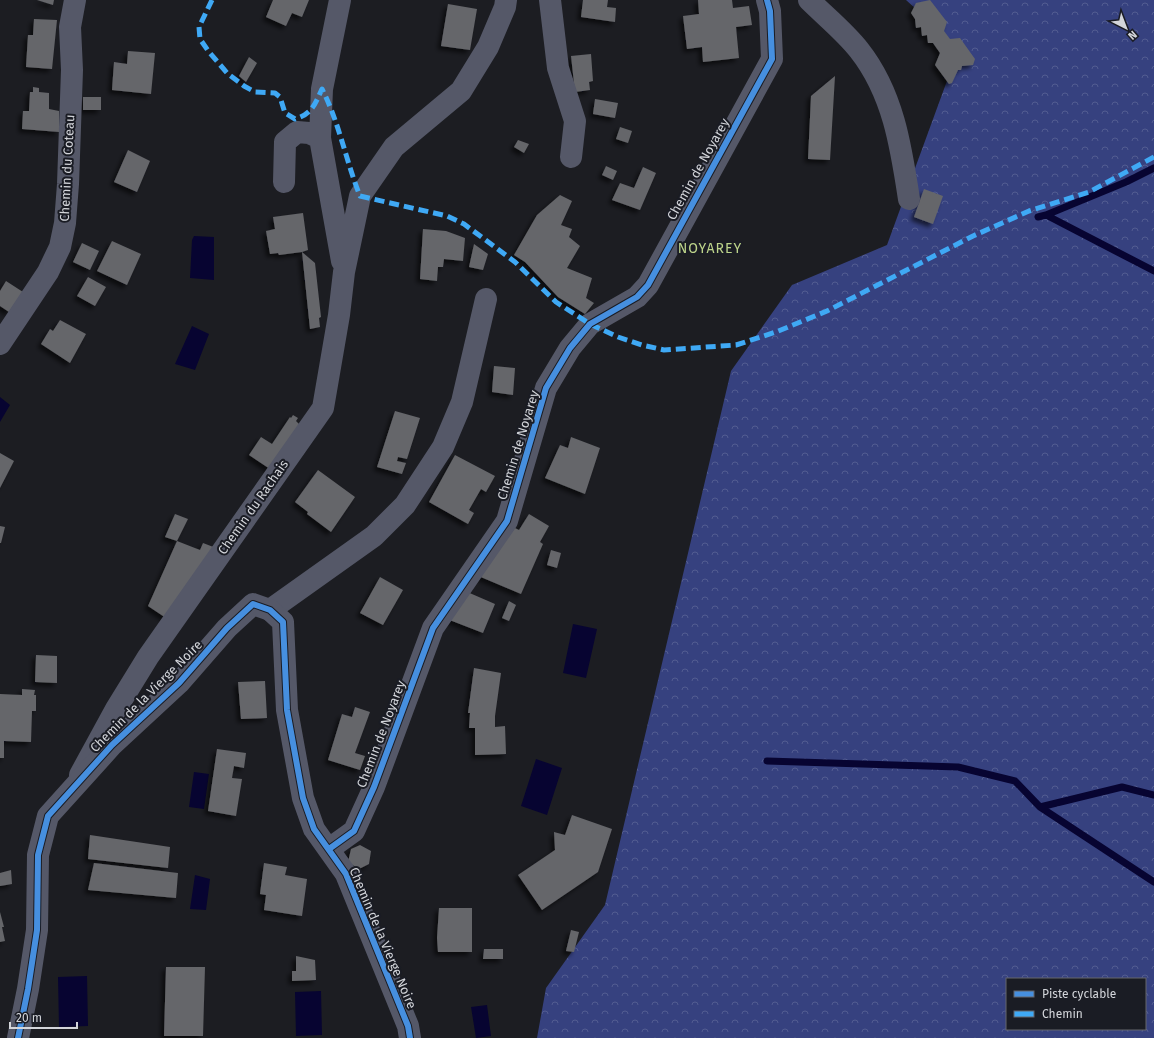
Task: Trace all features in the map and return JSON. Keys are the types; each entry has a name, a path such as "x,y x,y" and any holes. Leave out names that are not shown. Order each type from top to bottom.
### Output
{"street":[{"name":"Chemin du Coteau","path":"0,344 48,272 60,247 65,223 68,184 72,70 70,27 75,0"},
{"path":"340,0 322,89 320,138 344,272"},
{"name":"Chemin du Rachais","path":"72,790 116,709 148,657 323,408 339,315 344,272 360,196 394,147 461,91 488,47 505,7 506,0"},
{"path":"550,0 558,68 574,121 570,157"},
{"name":"Chemin de Noyarey","path":"329,849 354,830 374,787 433,628 506,521 546,388 570,348 590,324 637,297 648,285 772,59 770,11 767,0"},
{"path":"809,0 859,50 880,81 896,123 909,199"},
{"path":"284,182 285,142 297,132 309,133 320,138"},
{"path":"270,610 374,536 405,505 443,447 462,402 486,299"},
{"name":"Chemin de la Vierge Noire","path":"18,1038 28,989 37,930 38,855 48,816 112,745 179,683 227,628 253,604 270,610 283,622 287,710 303,798 314,829 346,874 408,1026 410,1038"}],"green space":[{"path":"906,0 1154,0 1154,1038 537,1038 546,988 605,905 731,371 792,285 887,245 959,48"}],"shaded area":[{"path":"194,236 214,237 214,280 190,278 192,240"},
{"path":"192,326 209,334 195,370 175,364"},
{"path":"0,397 10,405 0,422"},
{"path":"573,624 597,629 586,678 563,673"},
{"path":"536,759 562,768 547,815 521,806"},
{"path":"194,772 209,774 204,809 189,807"},
{"path":"195,875 210,879 206,910 190,909"},
{"path":"87,976 88,1026 59,1027 58,977"},
{"path":"321,991 322,1035 296,1036 295,992"},
{"path":"487,1005 491,1036 476,1038 471,1007"}],"building":[{"path":"37,0 54,0 53,5"},
{"path":"273,0 309,0 302,17 292,13 286,26 266,17"},
{"path":"583,0 608,0 607,7 616,8 615,22 581,17"},
{"path":"698,0 732,0 733,8 749,6 752,25 736,27 739,58 703,62 702,47 687,49 683,16 699,14"},
{"path":"930,0 947,22 944,31 950,39 960,38 975,59 973,65 962,66 961,70 958,70 952,83 949,84 935,65 940,53 933,43 928,43 927,35 922,36 921,27 916,28 915,19 911,13 916,3"},
{"path":"448,4 477,9 470,50 441,46"},
{"path":"34,19 57,20 52,69 26,67 28,35 33,35"},
{"path":"128,51 155,53 151,94 112,90 114,62 127,64"},
{"path":"591,54 593,81 589,82 590,90 575,92 571,56"},
{"path":"249,57 257,63 246,82 239,76"},
{"path":"835,76 830,160 808,159 811,96"},
{"path":"33,87 39,88 39,92 49,93 49,109 59,111 59,132 22,129 23,111 29,111 30,92 33,92"},
{"path":"83,97 101,97 101,110 83,110"},
{"path":"595,99 618,103 615,118 593,114"},
{"path":"620,127 632,131 628,143 616,139"},
{"path":"518,140 529,144 524,153 514,147"},
{"path":"128,150 150,161 137,192 114,182"},
{"path":"606,166 617,171 613,180 602,175"},
{"path":"643,167 656,173 640,210 612,200 620,183 634,188"},
{"path":"924,189 943,196 933,224 914,217"},
{"path":"560,195 572,201 561,225 572,229 569,237 580,246 567,268 592,278 586,298 594,303 585,314 558,297 525,262 514,255 537,215"},
{"path":"303,213 308,250 279,255 278,253 270,254 266,231 275,229 273,217"},
{"path":"423,229 446,231 465,238 463,261 444,259 443,267 438,267 437,281 420,279"},
{"path":"112,241 141,254 127,285 97,271"},
{"path":"82,243 99,251 90,270 73,262"},
{"path":"474,244 488,254 483,270 469,267"},
{"path":"302,252 315,263 321,317 319,318 320,327 310,329"},
{"path":"88,277 106,287 95,306 77,296"},
{"path":"6,281 23,292 9,312 0,306 0,291"},
{"path":"60,320 86,334 70,363 41,344 50,329 53,331"},
{"path":"494,366 515,368 513,395 492,392"},
{"path":"395,411 420,418 407,459 398,457 397,461 406,463 402,474 377,467"},
{"path":"293,415 298,418 296,421 300,425 270,469 249,455 261,437 272,444 290,417 291,418"},
{"path":"571,437 600,448 585,494 545,478 560,445 568,448"},
{"path":"0,453 14,461 0,488"},
{"path":"455,455 495,476 486,492 481,489 469,510 474,513 468,524 429,502"},
{"path":"318,470 355,497 331,532 307,514 308,512 295,502"},
{"path":"175,514 188,519 177,541 165,537"},
{"path":"529,514 549,526 540,542 543,544 521,594 476,575 515,528 519,530"},
{"path":"0,526 5,527 1,543 0,543"},
{"path":"177,541 200,550 203,543 216,548 166,618 148,606"},
{"path":"551,550 561,553 557,568 547,565"},
{"path":"380,577 403,590 383,625 360,613"},
{"path":"465,591 495,604 483,633 447,619"},
{"path":"509,601 516,605 509,621 502,618"},
{"path":"36,655 57,656 57,683 35,682"},
{"path":"474,668 501,673 495,716 495,727 505,726 506,754 475,755 475,728 469,728 470,713 468,713"},
{"path":"265,681 267,718 241,719 238,682"},
{"path":"22,689 35,690 34,695 36,695 36,711 32,711 31,742 4,741 4,758 0,758 0,694 22,695"},
{"path":"355,707 370,712 355,753 365,756 360,770 328,760 342,714 352,717"},
{"path":"217,749 246,753 244,768 234,766 232,778 242,779 236,816 208,811"},
{"path":"572,815 612,829 598,872 542,910 518,875 555,850 554,832 565,835"},
{"path":"90,835 170,847 168,868 88,859"},
{"path":"360,845 371,851 369,864 359,869 348,862 351,849"},
{"path":"94,863 178,873 176,898 88,890"},
{"path":"264,863 287,867 285,875 307,879 302,916 264,910 266,895 260,894"},
{"path":"11,870 12,884 0,886 0,873"},
{"path":"439,908 472,908 472,952 438,952 437,938"},
{"path":"0,912 4,927 2,927 5,941 0,942"},
{"path":"571,930 579,932 574,952 566,951"},
{"path":"484,949 503,949 503,959 483,959"},
{"path":"296,956 315,960 316,980 292,981 292,971 296,971"},
{"path":"166,967 205,967 203,1036 164,1036"}],"waterway":[{"path":"1046,215 1126,182 1154,168"},
{"path":"1038,217 1046,215 1154,271"},
{"path":"767,761 958,767 1015,781 1040,807 1122,787 1154,795"},
{"path":"1040,807 1154,882"}],"marked path":[{"path":"212,0 199,27 200,39 228,74 255,92 275,93 280,97 285,113 295,119 301,117 312,108 322,89 338,128 360,196 447,216 464,224 515,262 556,302 590,324 618,337 664,350 736,345 776,332 827,311 973,236 1029,211 1089,192 1154,157"}],"cycle path":[{"path":"329,849 354,831 374,787 433,628 507,521 546,388 570,348 590,324 637,297 648,285 772,59 770,11 767,0"},
{"path":"18,1038 28,989 37,930 38,855 48,816 112,745 179,683 227,628 253,604 270,610 283,622 287,710 303,798 314,829 346,874 408,1026 410,1038"}],"district":[{"name":"NOYAREY","path":"710,248"}]}
